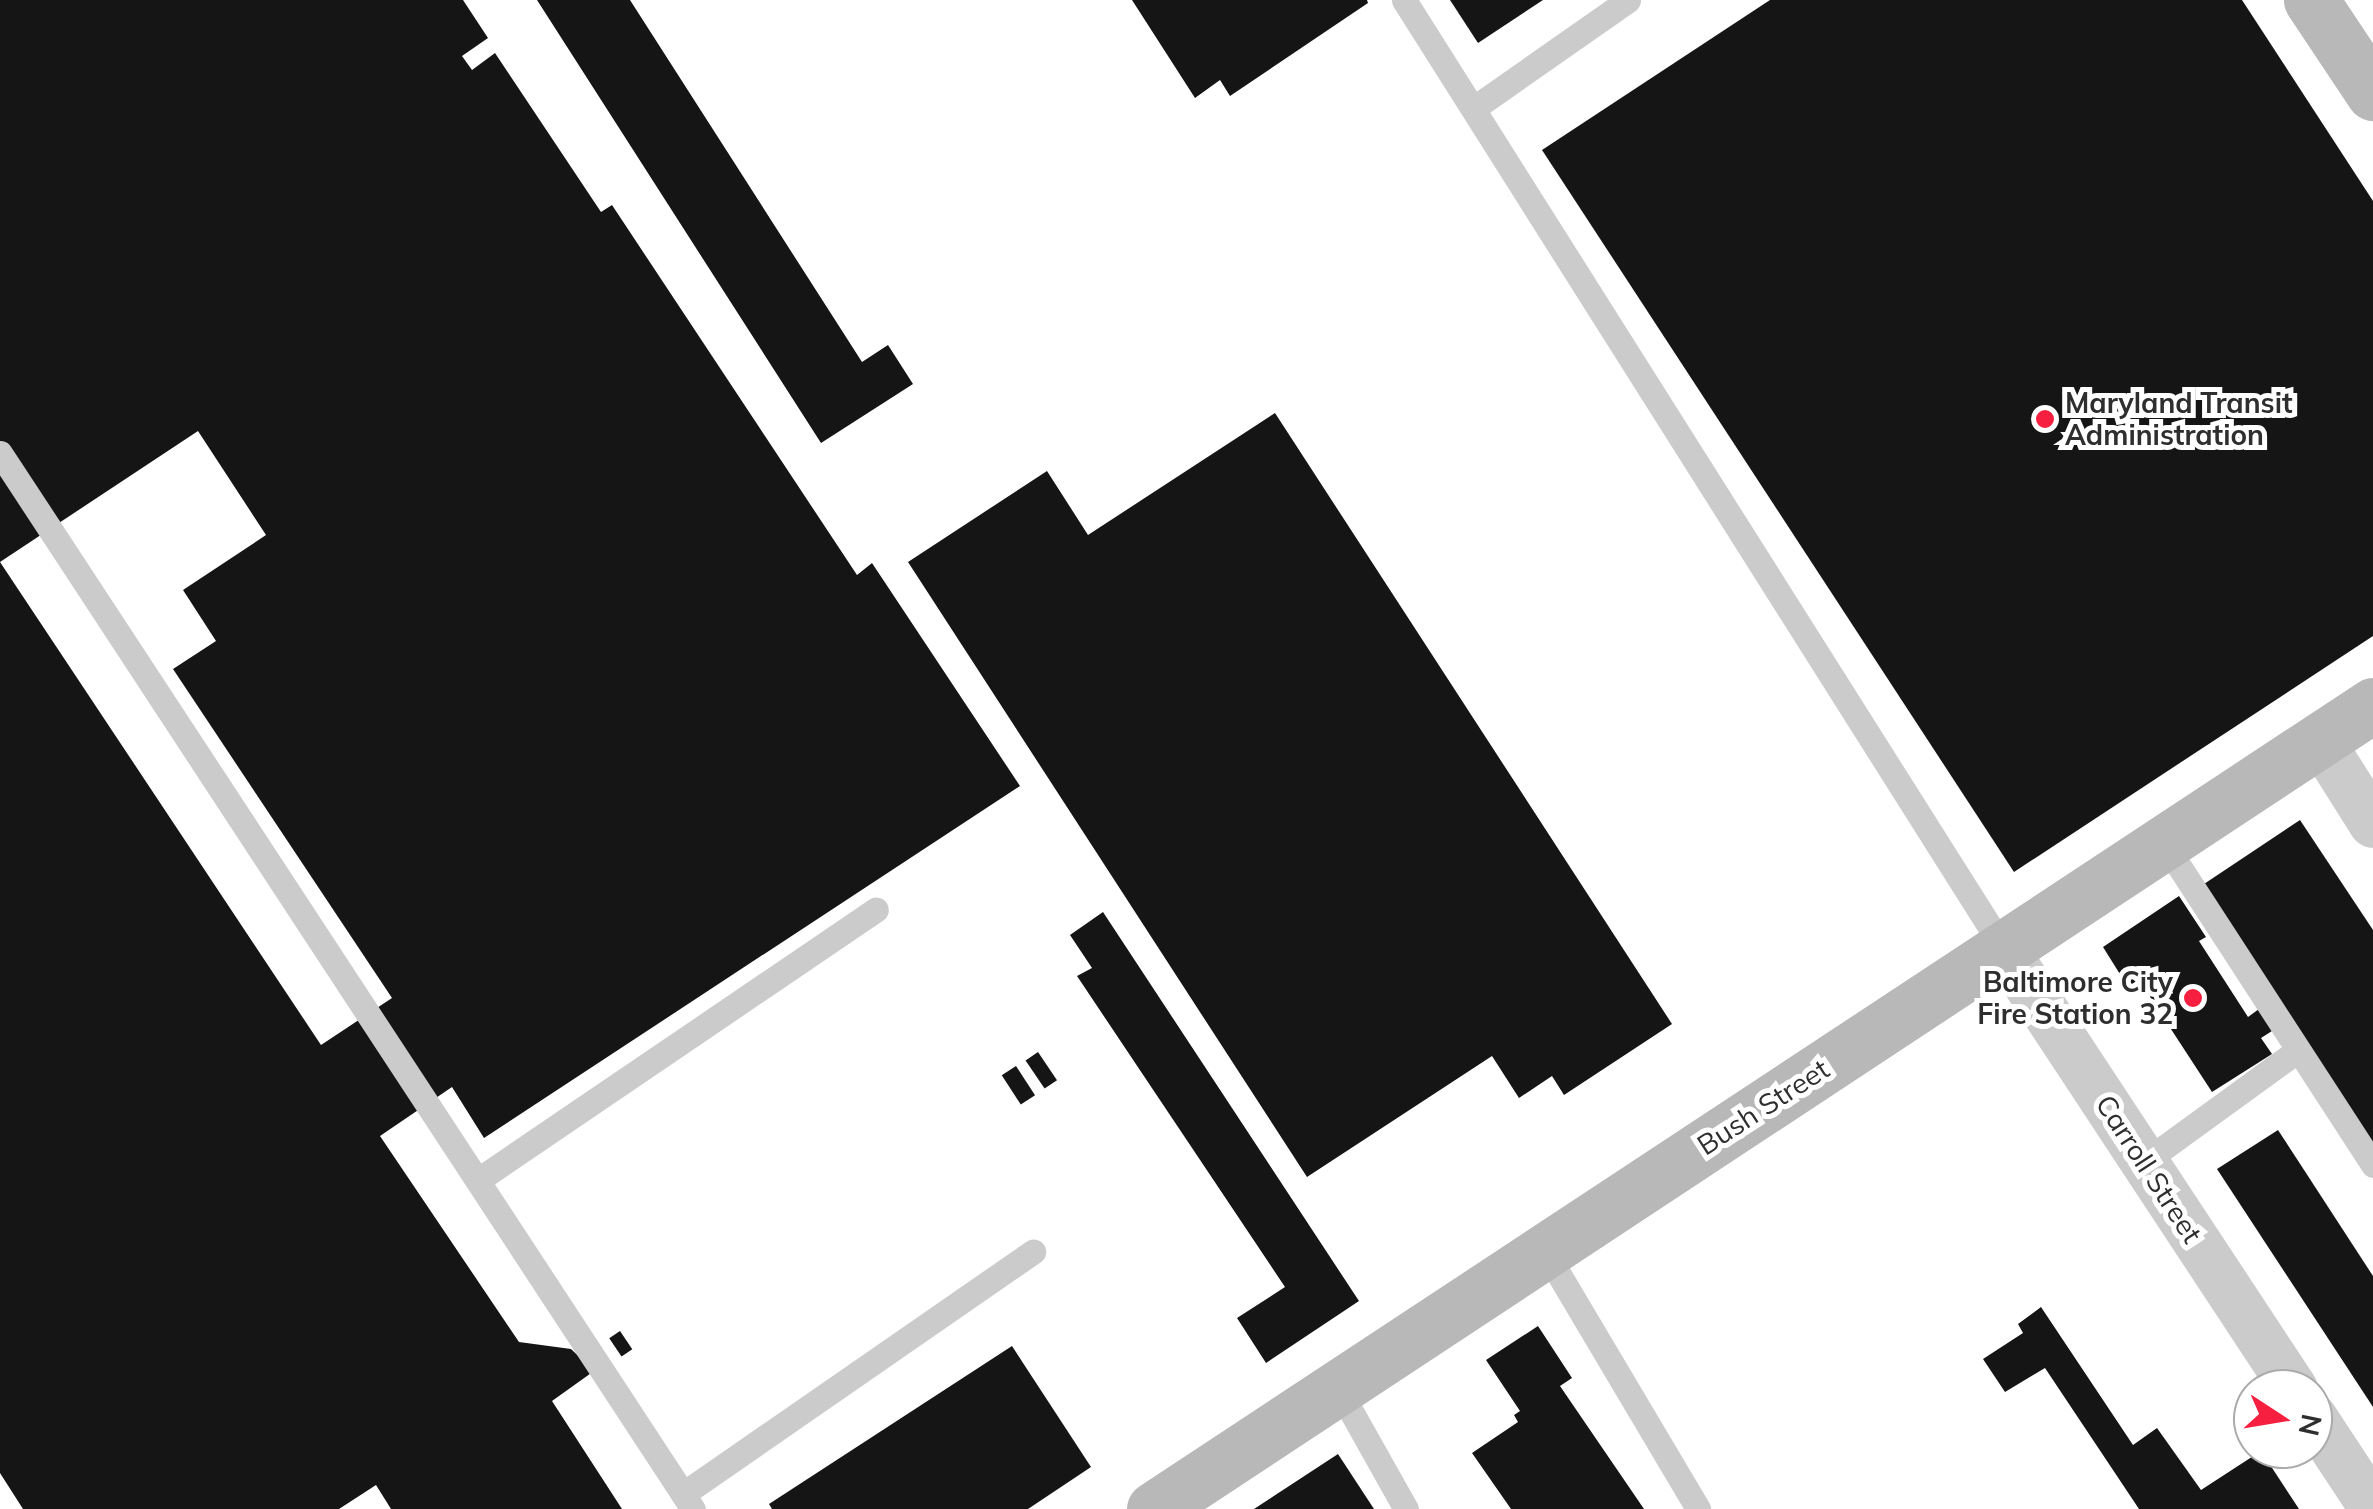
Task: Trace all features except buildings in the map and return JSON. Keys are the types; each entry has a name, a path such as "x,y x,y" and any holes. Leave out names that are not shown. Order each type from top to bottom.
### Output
{"street":[{"path":"2311,0 2373,93"},
{"name":"Bush Street","path":"1154,1509 2373,705"},
{"path":"2320,740 2373,824"},
{"name":"Carroll Street","path":"2004,948 2281,1369"},
{"path":"2333,1447 2373,1508"}],"lane":[{"path":"1404,0 2004,948"},
{"path":"1474,108 1628,0"},
{"path":"0,452 688,1502 1033,1252"},
{"path":"2164,842 2373,1166"},
{"path":"478,1180 876,910"},
{"path":"2144,1162 2298,1050"},
{"path":"1545,1251 1698,1509"},
{"path":"1338,1388 1406,1509"}],"place":[{"name":"Maryland Transit Administration","path":"2045,419"},
{"name":"Baltimore City Fire Station 32","path":"2193,998"}]}
